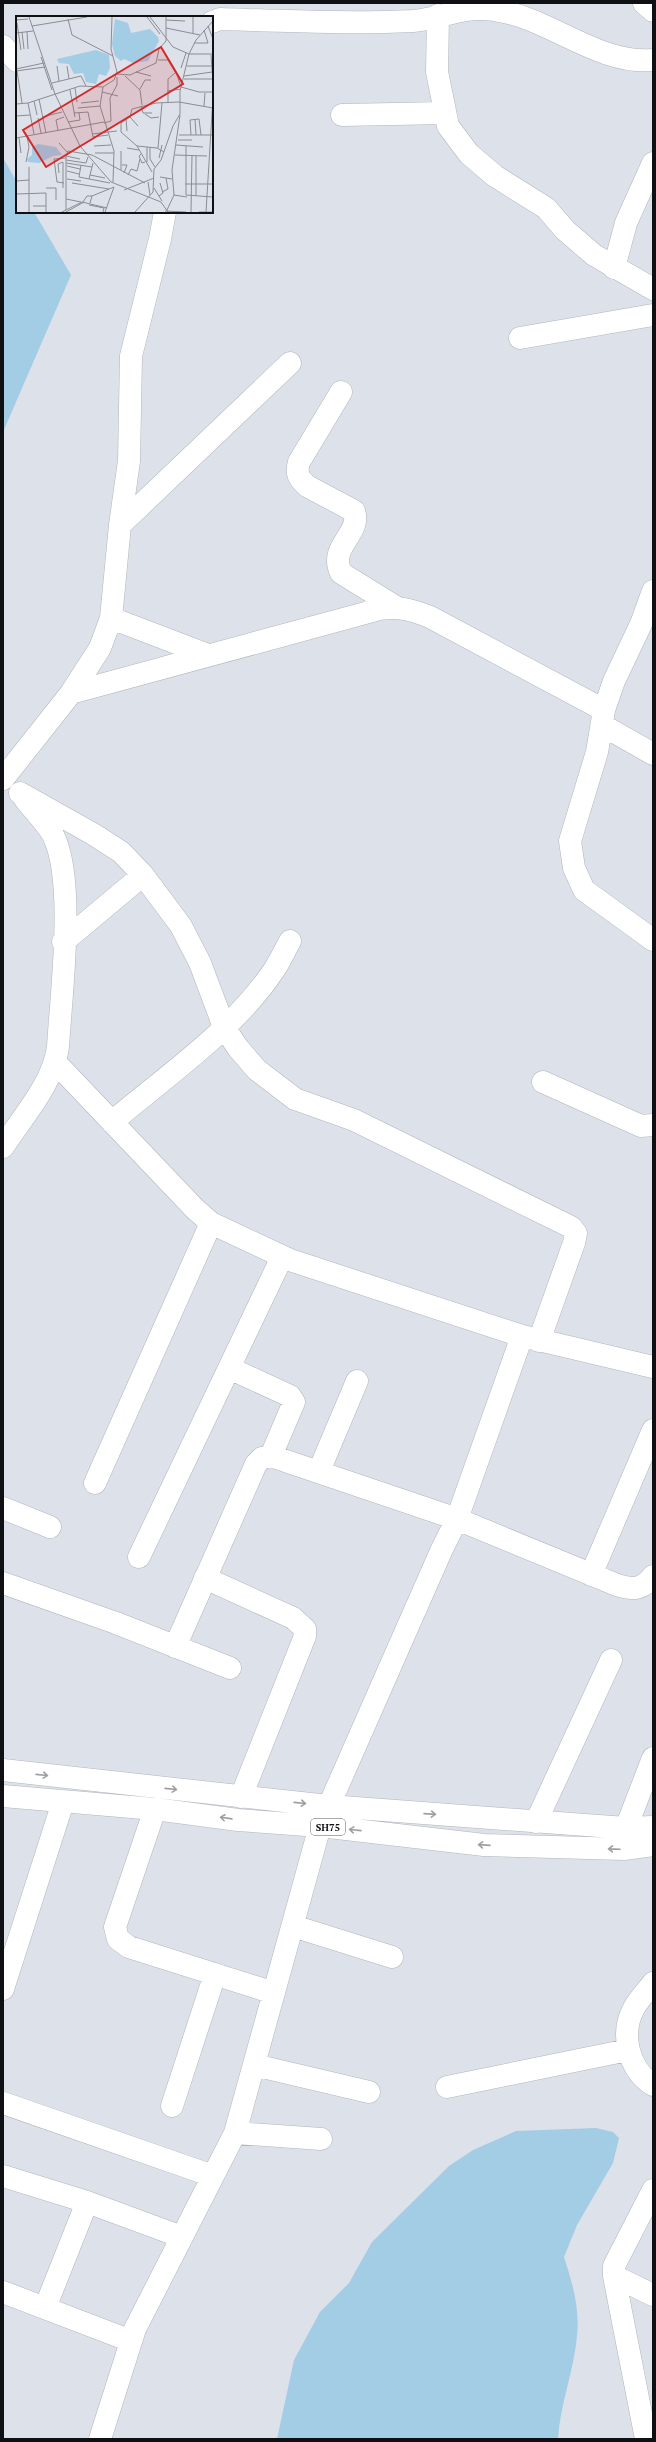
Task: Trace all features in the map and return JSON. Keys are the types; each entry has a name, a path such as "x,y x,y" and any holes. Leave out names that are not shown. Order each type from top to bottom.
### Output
{"street":[{"path":"644,3 653,11"},
{"path":"213,22 220,19 330,22 416,21 460,10 493,10 527,17 604,52 637,62 653,60"},
{"path":"438,15 437,72 445,113 448,126 468,154 495,176 546,208 565,230 594,255 614,268 653,289"},
{"path":"3,46 16,60"},
{"path":"342,115 445,113"},
{"path":"614,268 626,224 653,163"},
{"path":"9,784 100,648 111,618 120,525 129,461 131,356 160,239 165,213"},
{"path":"520,338 653,314"},
{"path":"120,525 290,363"},
{"path":"341,392 299,462 296,472 300,480 307,486 354,511 356,517 354,524 338,554 336,564 341,573 396,607"},
{"path":"653,591 642,624 614,681 603,717 597,752 570,841 574,868 584,890 653,940"},
{"path":"71,693 380,609 396,607 414,610 430,617 603,717 653,754"},
{"path":"111,618 208,656"},
{"path":"9,784 121,852 143,875 181,926 200,963 224,1028 238,1048 257,1070 295,1099 354,1120 571,1226 576,1233 574,1243 531,1338 457,1519 439,1556 320,1826 235,2133 131,2341 102,2438"},
{"path":"3,1147 48,1078 56,1063 65,897 62,867 53,835 9,784"},
{"path":"63,942 143,875"},
{"path":"112,1122 224,1028 274,970 290,941"},
{"path":"56,1063 195,1209 211,1223 282,1257 531,1338 653,1367"},
{"path":"543,1082 641,1126 653,1125"},
{"path":"95,1483 211,1223"},
{"path":"139,1557 282,1257"},
{"path":"229,1368 290,1396 294,1402 270,1456"},
{"path":"319,1471 357,1381"},
{"path":"591,1575 653,1430"},
{"path":"175,1647 256,1464 262,1458 270,1456 319,1471 457,1519 591,1575 629,1589 640,1588 653,1576"},
{"path":"3,1508 50,1527"},
{"path":"205,1578 293,1618 305,1629 305,1636 241,1797"},
{"path":"3,1583 116,1623 230,1668"},
{"path":"536,1822 611,1660"},
{"path":"626,1828 653,1758"},
{"name":"SH75","path":"3,1770 329,1806 626,1828 653,1827"},
{"name":"SH75","path":"3,1796 155,1809 238,1820 320,1826 484,1845 624,1849 653,1845"},
{"path":"3,1989 63,1802"},
{"path":"155,1809 115,1927 118,1939 129,1947 274,1993"},
{"path":"293,1926 392,1957"},
{"path":"172,2106 214,1974"},
{"path":"653,1983 634,2008 626,2028 628,2050 635,2066 653,2086"},
{"path":"447,2087 628,2050"},
{"path":"254,2065 369,2092"},
{"path":"3,2103 213,2176"},
{"path":"235,2133 321,2139"},
{"path":"3,2176 87,2202 182,2237"},
{"path":"646,2439 614,2276 614,2266 653,2190"},
{"path":"45,2308 87,2202"},
{"path":"614,2276 653,2295"},
{"path":"3,2292 131,2341"}],"water":[{"path":"3,158 16,180 16,213 35,213 71,275 3,432"},
{"path":"596,2128 613,2132 619,2138 613,2163 577,2225 564,2257 575,2295 578,2326 573,2362 561,2413 558,2439 277,2439 294,2360 320,2312 349,2283 372,2242 449,2166 473,2150 516,2131"}]}
